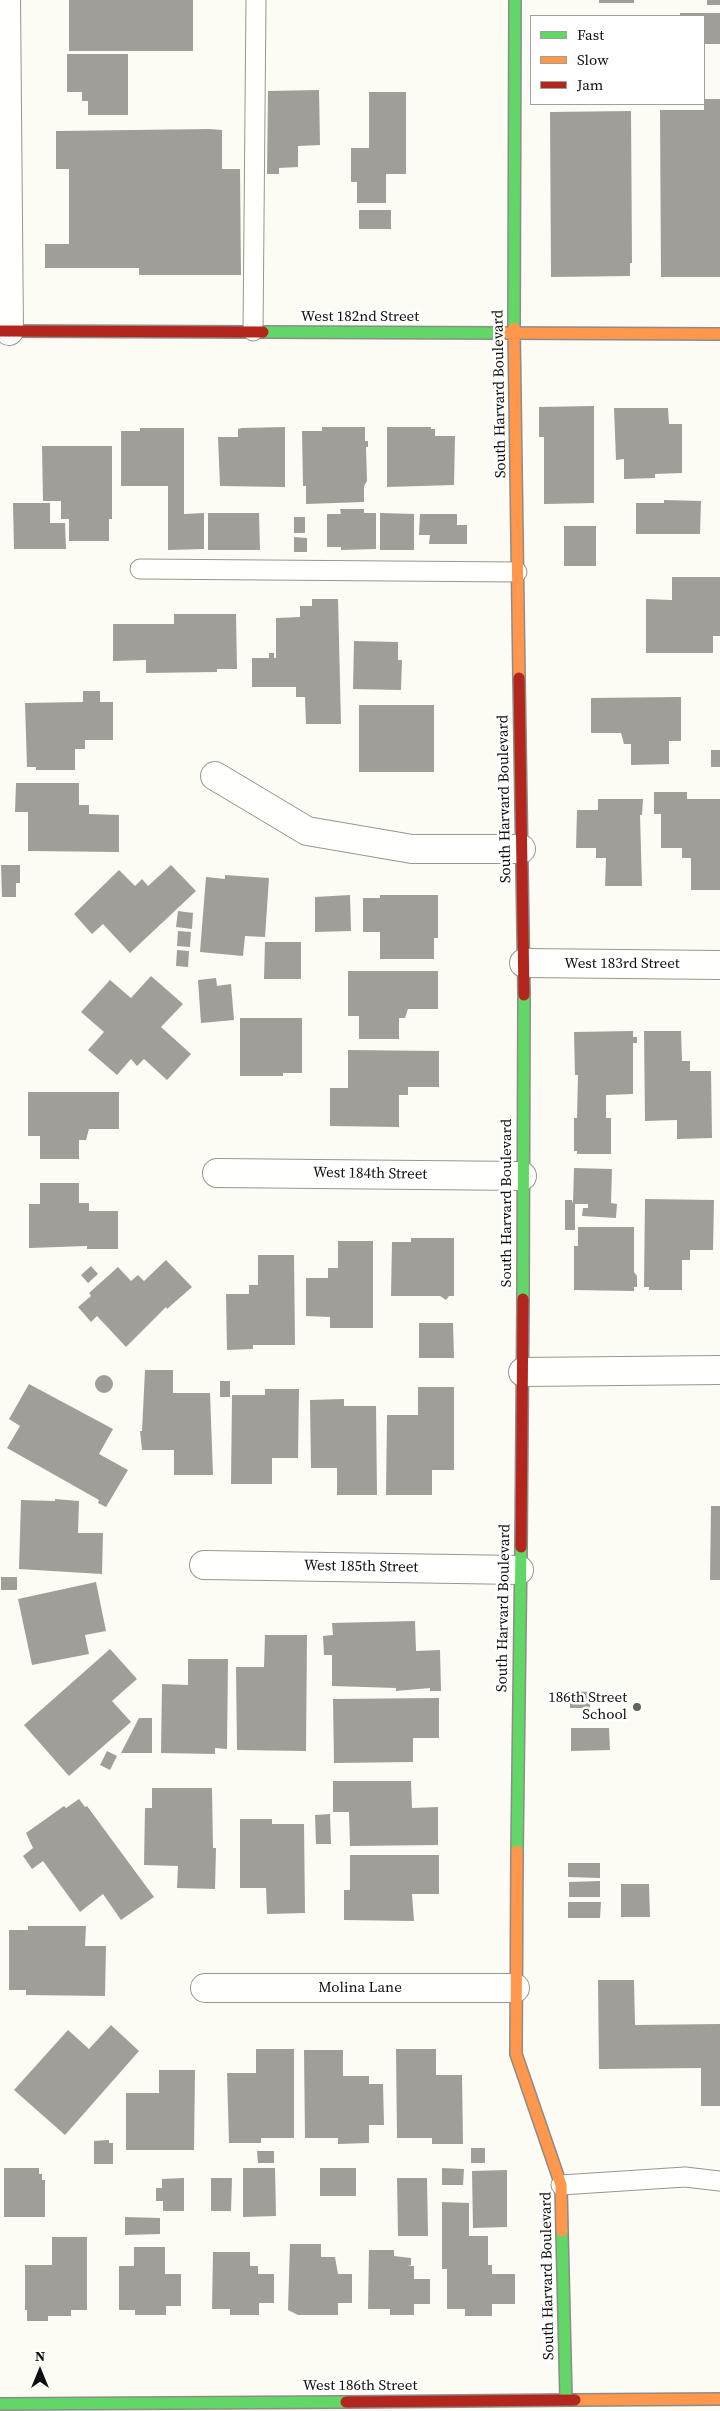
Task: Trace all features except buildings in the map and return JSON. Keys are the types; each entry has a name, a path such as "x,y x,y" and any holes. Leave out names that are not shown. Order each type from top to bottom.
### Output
{"street":[{"path":"5,331 6,0"},
{"name":"South Harvard Boulevard","path":"514,0 514,333 524,963 523,1372 519,1570 516,2054 561,2185 566,2405"},
{"name":"West 182nd Street","path":"5,331 720,334"},
{"path":"215,776 307,831 412,849 521,849"},
{"name":"West 183rd Street","path":"524,963 720,965"},
{"name":"West 184th Street","path":"217,1173 522,1176"},
{"path":"523,1372 720,1370"},
{"name":"West 185th Street","path":"204,1565 519,1570"},
{"name":"Molina Lane","path":"205,1988 515,1988"},
{"name":"West 186th Street","path":"0,2404 566,2405 720,2399"}],"lane":[{"path":"253,332 256,0"},
{"path":"140,569 517,572"},
{"path":"561,2185 685,2177 720,2181"}],"traffic: fast":[{"path":"514,328 515,0"},
{"path":"263,332 501,333"},
{"path":"523,1299 524,995"},
{"path":"517,1851 521,1547"},
{"path":"562,2231 566,2399"},
{"path":"0,2404 346,2402"}],"traffic: slow":[{"path":"514,328 519,678"},
{"path":"501,333 720,334"},
{"path":"517,1851 516,2054 561,2185 562,2231"},
{"path":"575,2400 720,2399"}],"traffic: jam":[{"path":"0,331 263,332"},
{"path":"519,678 524,995"},
{"path":"521,1547 523,1299"},
{"path":"346,2402 575,2400"}],"place":[{"name":"186th Street School","path":"637,1707"}]}
